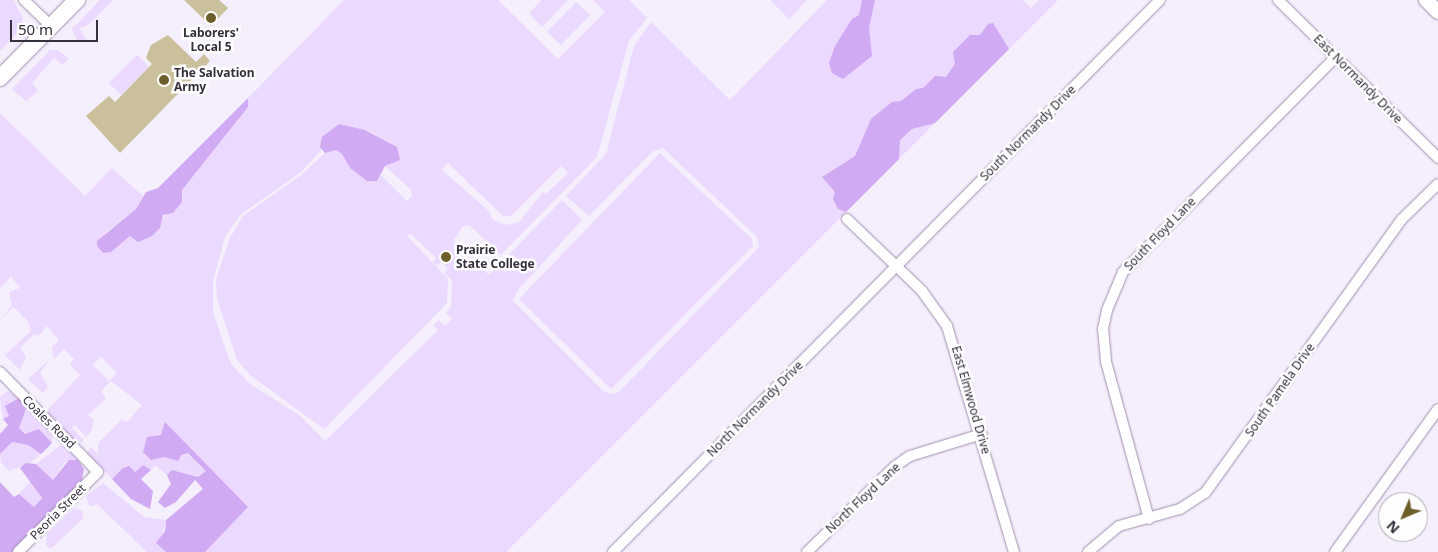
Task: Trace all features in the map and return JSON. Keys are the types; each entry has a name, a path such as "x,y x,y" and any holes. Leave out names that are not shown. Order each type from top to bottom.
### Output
{"main road":[{"path":"0,78 76,0"},
{"path":"1426,0 1438,12"}],"street":[{"path":"24,0 51,26"},
{"name":"South Normandy Drive","path":"896,266 1160,0"},
{"name":"East Normandy Drive","path":"1278,0 1438,158"},
{"name":"South Floyd Lane","path":"1149,519 1106,362 1103,329 1107,310 1123,272 1336,57"},
{"name":"South Pamela Drive","path":"1088,552 1119,526 1149,519 1190,504 1213,485 1402,219 1438,184"},
{"name":"East Elmwood Drive","path":"847,219 922,291 947,326 982,434 1014,552"},
{"name":"North Normandy Drive","path":"613,552 896,266"},
{"name":"Coales Road","path":"0,372 98,472"},
{"path":"1335,552 1438,408"},
{"name":"North Floyd Lane","path":"808,552 894,467 910,456 982,434"},
{"name":"Peoria Street","path":"18,552 98,472"}],"shaded area":[{"path":"0,0 13,0 23,17 22,28 0,51"},
{"path":"100,0 113,0 87,26 79,28 87,40 77,41 72,29"},
{"name":"Prairie State College","path":"344,0 498,0 558,59 605,12 593,0 629,0 647,18 629,41 597,157 501,255 469,225 463,226 454,240 489,275 562,200 582,220 518,290 513,301 603,391 611,394 619,392 759,247 757,237 663,148 653,151 589,216 566,196 606,154 634,46 651,22 730,100 827,0 1022,0 1031,8 1039,0 1058,0 506,552 204,552 210,468 198,477 172,470 167,475 155,465 151,470 143,465 135,472 123,468 112,479 87,453 91,447 98,454 98,443 121,420 127,422 142,405 111,381 101,391 106,398 88,415 94,420 91,431 86,437 75,425 72,428 84,440 78,445 46,412 80,375 70,365 74,359 64,349 54,359 52,347 59,340 47,326 39,336 34,334 20,348 26,357 20,370 5,355 31,331 28,321 13,307 0,320 12,305 9,292 20,288 11,276 0,288 0,113 85,196 112,168 143,196 136,209 104,234 120,245 130,236 160,228 159,221 182,202 182,190 248,107 248,98","holes":["369,131 391,144 392,163 385,166 411,190 412,196 407,201 381,175 377,181 367,181 350,168 342,154 336,150 325,153 300,176 243,216 230,238 216,279 217,299 237,360 250,375 324,429 447,303 448,279 407,236 411,234 436,258 433,262 437,266 442,262 448,269 444,273 452,280 451,307 446,313 452,319 445,326 439,320 433,325 438,330 325,441 299,415 250,384 231,364 213,313 213,281 225,237 240,215 300,173 322,149","448,163 503,216 511,216 561,166 568,173 546,194 543,192 519,222 506,225 492,219 489,211 442,170","101,357 117,373 109,381 93,365"]},
{"path":"542,0 568,0 542,27 529,13"},
{"path":"770,0 807,0 789,19"},
{"path":"862,0 875,0 869,28 872,56 843,79 832,73 829,63 835,46 852,19 859,15"},
{"path":"576,2 590,15 561,45 547,32"},
{"path":"993,23 1009,49 935,123 912,129 900,140 899,159 846,212 838,209 833,199 835,192 822,177 855,156 871,119 892,102 901,101 916,89 923,88 935,76 946,77 955,64 953,52 970,35 980,35 988,24"},
{"path":"50,50 58,50 69,59 62,65 54,58 32,83 38,91 26,101 12,89"},
{"path":"137,55 149,67 121,95 109,83"},
{"path":"248,98 248,107 182,190 182,202 173,213 163,215 160,228 152,236 138,242 130,236 111,252 103,253 97,246 97,241 136,209 146,192 158,188"},
{"path":"339,124 365,130 397,147 400,160 385,166 377,181 367,181 350,168 342,154 336,150 325,153 320,147 322,137"},
{"path":"660,153 752,239 753,246 611,389 519,299"},
{"path":"49,360 40,373 48,387 43,393 28,379"},
{"path":"8,391 19,398 9,416 3,419 0,397"},
{"path":"19,398 27,406 19,428 25,434 39,429 52,443 41,454 28,445 12,442 0,454 0,434 8,425 3,419 9,416 5,406"},
{"path":"27,406 53,433 52,443 39,429 25,434 19,428"},
{"path":"165,422 248,507 205,552 166,552 156,543 165,531 166,520 203,489 195,480 176,502 165,508 158,502 171,484 167,475 172,470 198,477 206,471 188,453 181,455 178,461 164,457 151,460 143,452 147,437 161,435"},
{"path":"12,442 28,445 41,454 30,463 9,471 1,463 0,454"},
{"path":"62,444 78,460 65,462 53,480 36,464"},
{"path":"69,460 78,460 84,469 81,485 13,552 0,552 0,482 14,497 19,494 34,507 42,498 20,468 26,463 36,464 53,480"},
{"path":"143,465 151,470 141,479 153,491 150,509 131,499 112,479 123,468 129,466 135,472"},
{"path":"30,482 42,498 34,507 19,494"},
{"path":"103,483 144,517 166,520 162,535 166,552 147,552 98,505 90,506 86,496"},
{"path":"74,508 83,511 83,518 51,549 46,545 47,534"}],"building":[{"name":"Laborers' Local 5","path":"184,0 219,0 228,8 211,26"},
{"name":"The Salvation Army","path":"168,35 196,62 204,54 210,61 120,153 86,116 109,96 115,102 152,64 146,58 151,45"}],"place":[{"name":"Laborers' Local 5","path":"211,18"},
{"name":"The Salvation Army","path":"164,80"},
{"name":"Prairie State College","path":"446,257"}]}
